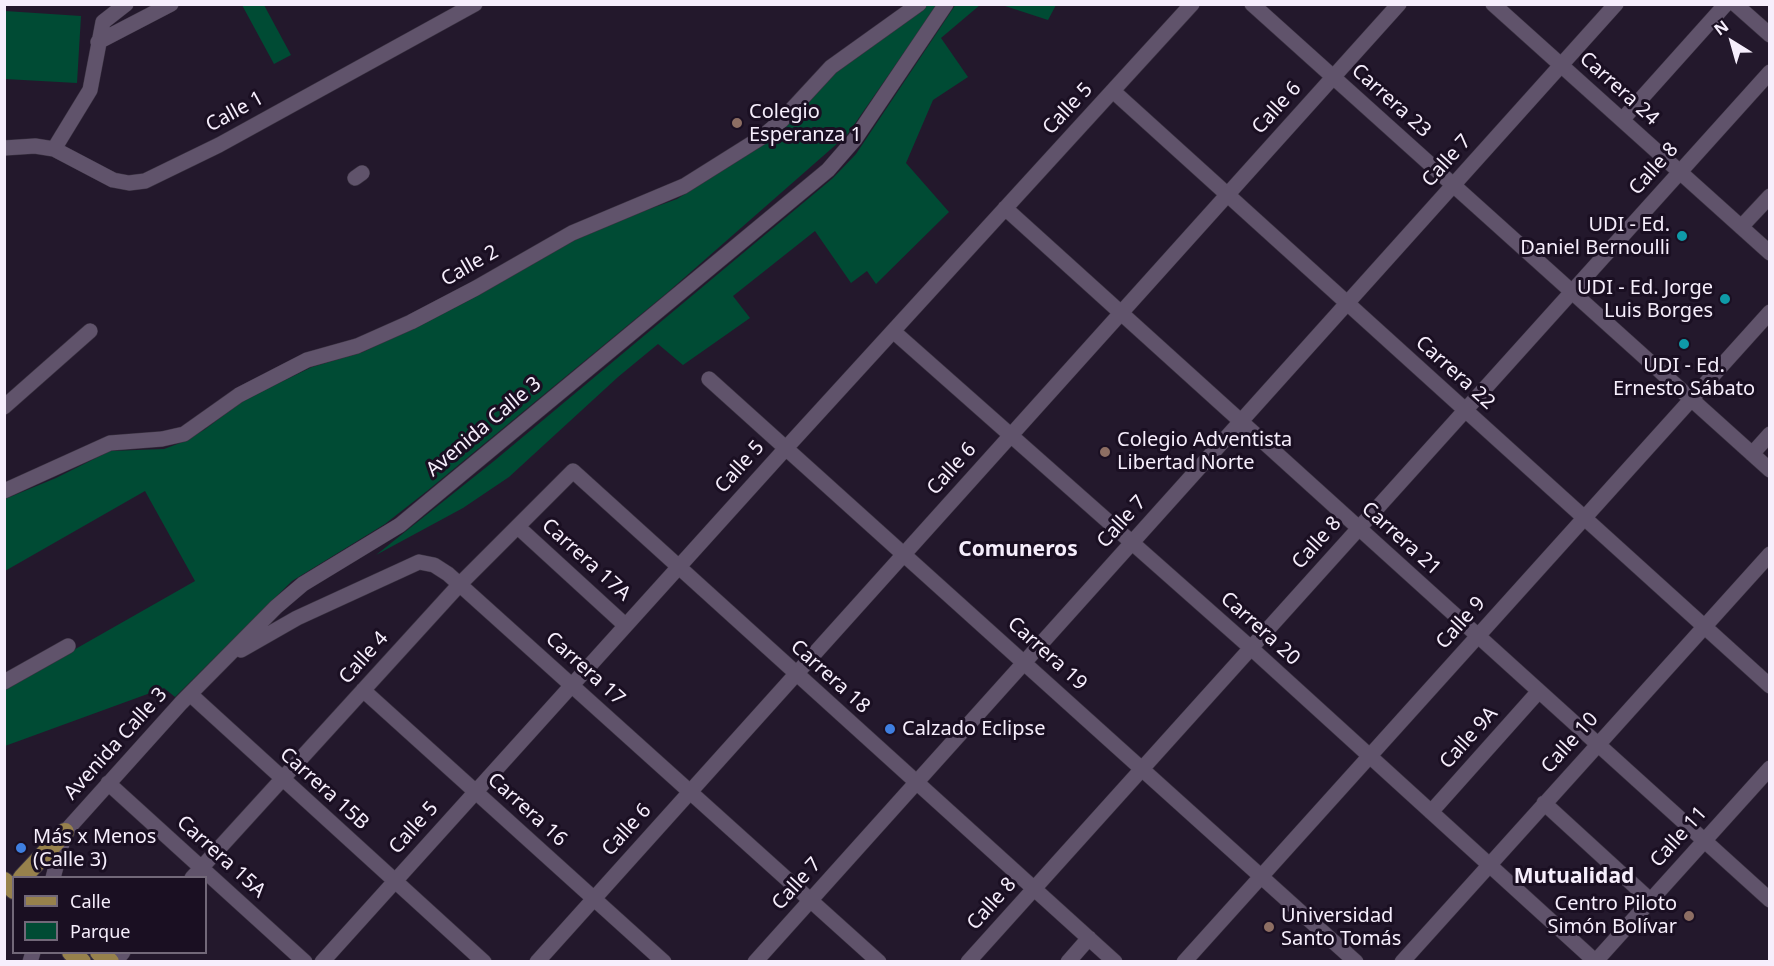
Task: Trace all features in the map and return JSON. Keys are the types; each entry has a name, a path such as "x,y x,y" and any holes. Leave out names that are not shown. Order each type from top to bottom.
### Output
{"main road":[{"path":"22,876 64,832"}],"street":[{"path":"54,149 90,90 103,22 126,4"},
{"path":"98,42 171,4"},
{"name":"Calle 1","path":"4,148 35,146 54,149 113,180 129,183 145,181 219,145 474,4"},
{"name":"Calle 2","path":"4,491 110,443 162,439 184,434 238,395 307,360 357,346 411,322 573,233 684,186 762,137 783,120 831,67 919,4"},
{"name":"Avenida Calle 3","path":"53,876 64,832 190,694 289,596 319,574 400,525 828,170 855,139 946,4"},
{"name":"Calle 5","path":"322,962 625,625 1192,4"},
{"name":"Carrera 23","path":"1252,4 1770,470"},
{"name":"Calle 6","path":"537,962 1399,4"},
{"name":"Carrera 24","path":"1493,4 1770,253"},
{"name":"Calle 7","path":"755,962 1616,4"},
{"path":"1622,120 1726,4"},
{"path":"1735,4 1770,35"},
{"name":"Calle 8","path":"968,962 1770,72"},
{"name":"Carrera 22","path":"1113,91 1770,686"},
{"path":"1741,227 1770,196"},
{"name":"Carrera 21","path":"1005,208 1770,900"},
{"name":"Calle 9","path":"1184,962 1770,312"},
{"path":"4,406 90,331"},
{"name":"Carrera 20","path":"893,331 1251,648 1595,961"},
{"name":"Carrera 19","path":"709,379 905,553 1356,962"},
{"path":"1752,454 1770,434"},
{"name":"Carrera 18","path":"573,471 677,568 1115,962"},
{"name":"Calle 4","path":"196,872 460,584 573,471"},
{"name":"Carrera 17A","path":"518,527 625,625"},
{"name":"Calle 10","path":"1401,962 1770,554"},
{"name":"Carrera 17","path":"225,659 297,618 419,562 434,565 460,584 879,962"},
{"path":"4,682 68,646"},
{"name":"Carrera 16","path":"363,690 664,962"},
{"name":"Calle 9A","path":"1431,812 1539,692"},
{"name":"Carrera 15B","path":"190,694 484,962"},
{"name":"Calle 11","path":"1595,961 1770,768"},
{"name":"Carrera 15A","path":"108,783 196,872"},
{"path":"1544,803 1650,900"},
{"name":"Carrera 15A","path":"207,881 306,962"},
{"path":"1068,962 1089,938"}],"green space":[{"path":"956,4 980,5 941,38 968,77 933,100 906,163 949,212 876,284 867,271 851,283 815,231 733,296 750,318 683,365 658,344 618,377 509,477 463,508 376,555 494,461 833,178 856,154"},
{"path":"242,5 264,5 291,55 274,64"},
{"path":"927,5 937,5 847,135 668,292 427,491 385,524 292,581 175,697 164,688 5,746 5,689 195,581 145,491 5,571 5,499 56,478 110,451 164,449 180,443 204,430 244,400 312,367 363,352 466,302 560,247 608,224 677,199 780,132 827,79"},
{"path":"1002,5 1056,5 1048,20"},
{"path":"5,11 81,16 77,83 5,79"}],"place":[{"name":"Colegio Esperanza 1","path":"737,123"},
{"name":"UDI - Ed. Daniel Bernoulli","path":"1682,236"},
{"name":"UDI - Ed. Jorge Luis Borges","path":"1725,299"},
{"name":"UDI - Ed. Ernesto Sábato","path":"1684,344"},
{"name":"Colegio Adventista Libertad Norte","path":"1105,452"},
{"name":"Calzado Eclipse","path":"890,729"},
{"name":"Más x Menos (Calle 3)","path":"21,848"},
{"name":"Centro Piloto Simón Bolívar","path":"1689,916"},
{"name":"Universidad Santo Tomás","path":"1269,927"}],"district":[{"name":"Comuneros","path":"1018,550"},
{"name":"Mutualidad","path":"1574,877"}]}
